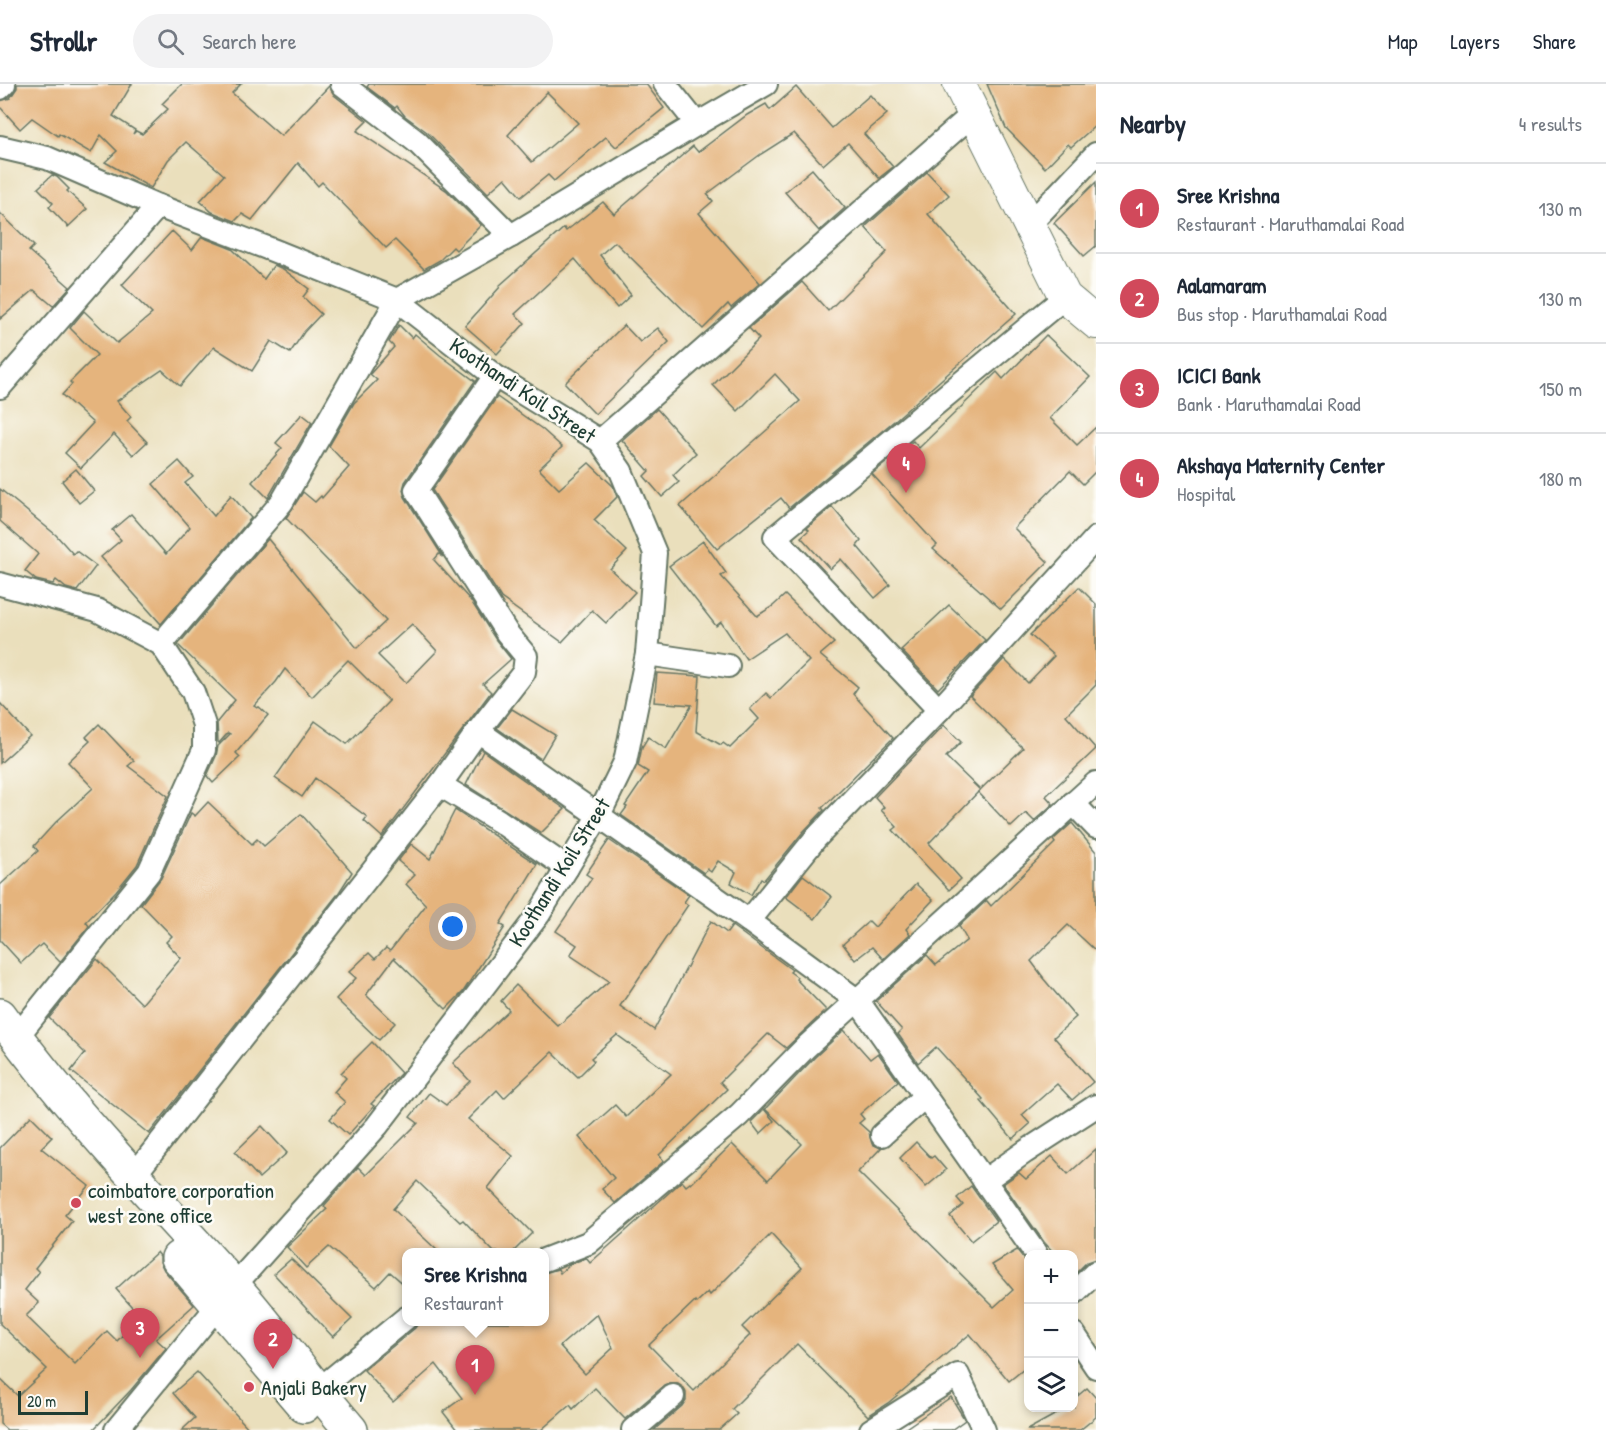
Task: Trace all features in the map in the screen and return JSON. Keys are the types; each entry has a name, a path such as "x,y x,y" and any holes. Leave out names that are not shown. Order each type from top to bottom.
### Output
{"main road":[{"path":"959,84 1065,297 1096,323"},
{"path":"5,1033 36,1064 133,1177 226,1295 324,1430"},
{"path":"5,1033 32,1089 120,1193 291,1354 317,1391 351,1430"}],"street":[{"path":"0,88 4,84"},
{"path":"342,84 417,142 511,236"},
{"path":"665,84 697,124"},
{"path":"161,644 282,502 397,300 511,236 766,84"},
{"path":"600,441 973,114"},
{"name":"Koothandi Koil Street","path":"0,147 47,158 158,206 397,300 495,376 600,441 621,471 655,553 647,654 625,762 599,815 539,914 377,1126 226,1295 116,1430"},
{"path":"1029,225 1096,154"},
{"path":"0,387 158,206"},
{"path":"939,710 775,537 1065,297"},
{"path":"133,1177 440,785 477,731 524,672 526,656 507,633 416,490 495,376"},
{"path":"749,921 815,839 939,710 1096,538"},
{"path":"0,584 97,610 161,644 193,692 204,725 204,750 148,872 5,1033"},
{"path":"647,654 728,666"},
{"path":"477,731 749,921 858,1001 1033,1250"},
{"path":"549,1258 588,1243 646,1196 739,1114 806,1047 1096,783"},
{"path":"440,785 567,868"},
{"path":"1073,803 1096,827"},
{"path":"882,1136 925,1096"},
{"path":"984,1181 1024,1152 1096,1106"},
{"path":"1078,1289 1096,1272"},
{"path":"317,1391 402,1321"},
{"path":"1078,1340 1096,1367"},
{"path":"871,1430 958,1375 984,1430"},
{"path":"633,1430 673,1396"}],"building":[{"path":"17,84 132,84 113,116 135,130 133,134 136,131 142,134 168,109 162,104 182,84 241,84 232,93 281,136 329,86 334,95 367,121 357,131 446,190 481,225 456,250 453,247 440,260 424,269 395,240 386,248 322,182 318,186 298,163 252,220 242,214 235,221 212,212 200,201 224,175 186,142 168,160 151,188 105,162 117,151 101,135 91,153 59,134 58,136 32,118 20,129 0,107 0,101 10,98"},
{"path":"369,84 646,84 664,108 616,147 606,137 554,181 548,175 521,197 505,178 488,193 427,132 405,116 397,106 395,108 367,87","holes":["547,92 578,123 532,162 508,135"]},
{"path":"987,84 1096,84 1096,125 1071,147 1068,144 1045,168 1006,128"},
{"path":"796,87 832,128 870,95 887,114 864,134 893,167 879,178 848,143 823,165 794,133 707,194 713,201 699,213 760,283 731,308 728,304 703,329 615,242 600,255 631,295 617,308 575,259 515,314 525,323 497,354 465,326 499,286 564,228 566,231 603,202 614,214 693,146 698,152 747,115 766,104 770,110"},
{"path":"812,169 845,208 819,231 785,192"},
{"path":"927,172 949,195 928,214 1016,314 894,421 789,508 781,498 717,549 680,506 800,401 775,374 738,411 713,385 759,339 749,328 802,282 828,311 887,252 865,227"},
{"path":"52,175 57,177 69,189 67,191 87,209 68,227 49,207 53,203 38,188"},
{"path":"1096,182 1096,246 1084,256 1054,223"},
{"path":"0,213 34,246 29,251 70,287 53,306 34,290 0,319"},
{"path":"172,231 192,250 202,237 232,249 264,279 274,265 283,269 309,289 303,297 321,314 304,332 290,353 271,341 252,371 214,347 180,386 162,370 117,401 131,417 127,421 147,442 133,455 114,434 81,468 65,453 93,423 62,395 72,384 70,382 97,355 70,328 84,311 117,343 152,314 122,285"},
{"path":"399,325 412,338 415,334 475,381 405,482 403,490 405,497 443,557 439,554 434,560 471,601 511,659 483,684 491,692 382,837 364,821 367,817 315,778 302,797 275,778 315,721 347,744 389,701 348,660 312,697 285,669 254,706 259,707 268,715 236,753 240,757 213,783 207,776 218,746 230,734 228,733 219,743 217,722 235,700 178,645 268,539 357,648 386,621 286,518 303,492 315,502 321,496 322,498 349,467 329,446 354,403 377,380 370,374 394,347 389,342","holes":["412,624 437,651 406,683 378,655"]},
{"path":"624,325 640,342 658,328 669,342 595,414 565,383"},
{"path":"1046,335 1090,377 1050,418 1077,445 1096,427 1096,471 1083,484 1070,471 1014,528 1048,562 1001,609 933,549 937,545 872,474 913,441 919,448 997,372 1003,379"},
{"path":"497,397 542,429 562,447 539,469 559,489 589,463 613,486 617,497 594,520 627,551 610,569 635,592 606,623 592,610 562,642 501,598 432,490"},
{"path":"657,409 696,453 673,475 679,482 662,497 644,476 649,471 622,440"},
{"path":"302,414 312,422 268,498 252,482 282,448 276,443"},
{"path":"179,461 193,477 185,483 214,516 231,495 251,518 161,624 101,557 121,540 112,530 131,514 166,554 190,527 153,484"},
{"path":"76,469 94,491 79,503 62,481"},
{"path":"0,489 56,535 73,554 76,551 96,566 77,591 66,588 56,580 53,584 36,580 25,571 38,554 0,521"},
{"path":"832,507 861,541 857,546 890,585 875,598 841,559 830,569 801,537 809,530 807,528"},
{"path":"703,541 726,573 721,576 757,616 785,595 834,643 820,655 858,687 853,694 893,738 822,808 824,810 764,880 761,878 751,895 731,883 736,872 718,861 711,872 707,869 704,873 621,815 648,772 638,766 642,747 648,737 666,749 692,705 654,702 657,673 700,676 696,731 730,748 759,719 750,709 766,693 771,698 809,661 785,633 746,659 721,622 716,626 669,566"},
{"path":"1079,587 1096,604 1096,685 1066,715 1096,749 1046,796 1053,804 1034,821 1026,813 1011,827 978,792 1023,748 970,696 1004,659 1028,683 1054,656 1030,635"},
{"path":"949,605 985,640 938,689 901,650"},
{"path":"0,703 30,736 0,763"},
{"path":"512,709 555,735 541,759 497,728"},
{"path":"99,724 134,761 128,766 168,796 137,865 86,922 89,926 60,962 42,944 21,963 0,940 0,885 38,851 34,846 93,788 68,762 90,741 86,737"},
{"path":"944,725 961,742 946,757 980,790 929,843 961,879 949,890 893,830 897,827 881,810 884,807 875,797"},
{"path":"483,751 565,809 541,833 466,785"},
{"path":"208,802 252,844 257,839 264,846 301,814 352,872 338,894 149,1134 71,1071 85,1053 49,1018 97,959 142,1004 181,958 166,942 172,936 141,904 161,878 191,813 195,816"},
{"path":"455,810 537,864 500,924 505,927 463,992 446,1009 394,958 366,995 395,1023 379,1040 336,999 356,978 349,972 369,953 375,959 386,948 390,951 426,905 406,884 415,875 398,861 411,844 430,859"},
{"path":"1072,823 1096,852 1096,951 1068,925 1031,961 1076,1017 1054,1037 1093,1082 1072,1100 1057,1084 1022,1115 1030,1124 1013,1139 981,1101 983,1099 936,1047 918,1063 898,1034 902,1030 876,1001 927,955 936,965 967,940 959,926 986,901 991,906 1055,843 1053,840"},
{"path":"609,840 689,895 684,902 688,905 620,1006 654,1030 711,921 727,933 732,926 792,970 790,972 826,1010 786,1048 768,1034 720,1082 727,1089 659,1155 664,1161 615,1203 602,1189 614,1178 579,1137 615,1105 626,1117 671,1074 617,1035 591,1058 594,1061 578,1077 552,1052 504,1098 497,1090 468,1119 513,1156 488,1188 532,1233 517,1248 490,1248 463,1220 460,1222 417,1181 393,1209 435,1248 402,1248 402,1282 390,1272 376,1287 329,1247 306,1268 287,1247 327,1209 324,1206 358,1167 366,1175 418,1123 410,1117 429,1093 446,1105 470,1081 453,1063 509,1010 501,1001 516,985 558,1026 609,981 570,955 577,945 556,931 592,878 586,874"},
{"path":"803,875 832,897 815,919 786,897"},
{"path":"916,884 933,900 906,929 910,934 883,959 872,947 855,960 843,944 869,921 875,927"},
{"path":"844,1030 870,1059 878,1053 898,1081 860,1114 864,1119 859,1123 869,1132 872,1144 881,1148 858,1172 994,1307 1013,1290 992,1265 1017,1250 1024,1259 1024,1369 1009,1381 970,1334 888,1403 868,1416 797,1344 732,1409 737,1414 719,1430 654,1430 686,1400 684,1388 671,1383 664,1386 625,1419 595,1388 573,1409 570,1405 541,1430 457,1430 443,1412 462,1398 436,1364 393,1402 364,1370 416,1326 549,1326 549,1272 558,1269 560,1273 570,1264 586,1258 590,1263 682,1181 686,1186 691,1184 732,1144 768,1180 802,1144 765,1109","holes":["771,1234 802,1268 742,1327 750,1335 694,1391 649,1345 695,1301 696,1303 708,1292 710,1295","597,1314 613,1348 585,1374 560,1346"]},
{"path":"372,1042 401,1073 371,1104 374,1106 348,1135 330,1119 345,1102 334,1092 346,1078 341,1073"},
{"path":"764,1109 774,1121 760,1134 751,1122"},
{"path":"31,1116 52,1137 41,1148 89,1186 65,1215 72,1221 35,1268 39,1272 25,1290 39,1303 26,1316 75,1364 107,1331 117,1341 141,1317 116,1289 157,1252 164,1270 194,1305 156,1339 166,1348 93,1430 7,1430 0,1424 0,1379 18,1396 47,1369 0,1324 0,1148"},
{"path":"262,1126 287,1153 259,1178 235,1152"},
{"path":"916,1142 931,1158 934,1156 946,1170 926,1187 900,1158"},
{"path":"1096,1149 1096,1259 1087,1262 1078,1271 1078,1250 1051,1250 1003,1184 1019,1173 1026,1179 1052,1156 1068,1174"},
{"path":"971,1186 996,1221 971,1241 950,1216 963,1205 957,1198"},
{"path":"291,1259 352,1319 333,1337 274,1274"},
{"path":"197,1372 250,1430 182,1430 195,1418 173,1393"},
{"path":"1087,1388 1096,1398 1096,1417 1080,1430 1027,1430 1060,1412 1078,1412 1078,1396"},
{"path":"951,1397 965,1420 951,1430 903,1430"}],"place":[{"name":"Akshaya Maternity Center","path":"906,493"},
{"name":"coimbatore corporation west zone office","path":"76,1203"},
{"name":"ICICI Bank","path":"140,1358"},
{"name":"Aalamaram","path":"273,1369"},
{"name":"Anjali Bakery","path":"249,1387"},
{"name":"Sree Krishna","path":"475,1395"}]}
